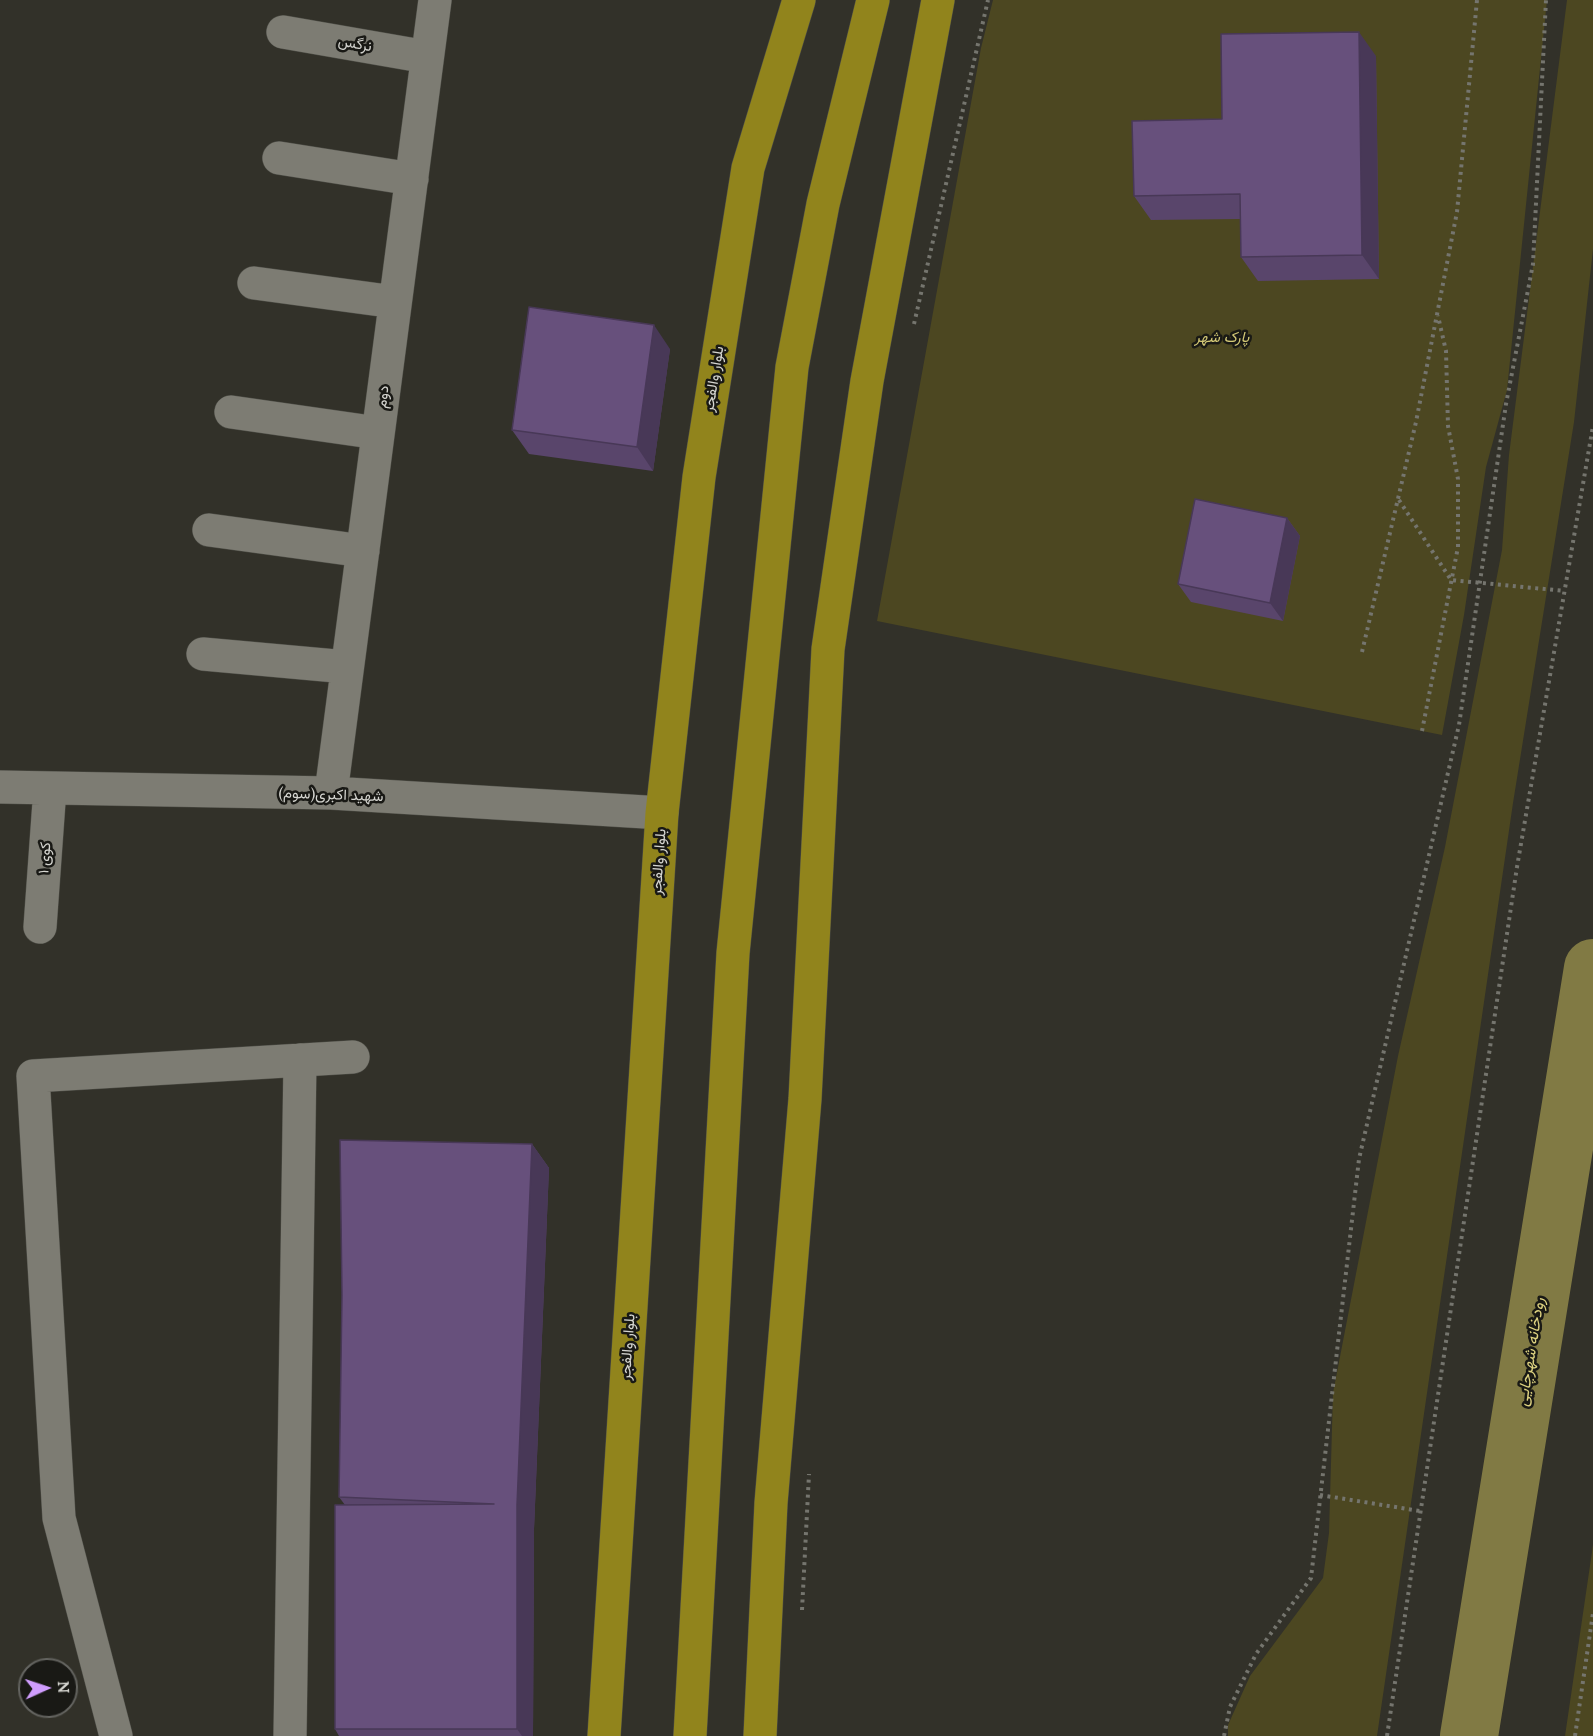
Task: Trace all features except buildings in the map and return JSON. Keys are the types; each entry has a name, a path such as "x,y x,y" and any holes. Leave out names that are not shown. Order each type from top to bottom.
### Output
{"highway":[{"name":"بلوار والفجر","path":"604,1736 662,813 699,477 748,168 799,0"},
{"path":"690,1736 733,953 792,367 823,204 873,0"},
{"path":"760,1736 771,1503 805,1099 828,649 867,381 938,0"}],"street":[{"name":"دوم","path":"331,793 435,0"},
{"name":"نرگس","path":"282,32 428,57"},
{"path":"279,158 412,179"},
{"path":"254,283 395,302"},
{"path":"231,411 378,433"},
{"path":"209,530 363,551"},
{"path":"203,654 347,667"},
{"name":"شهید اکبری(سوم)","path":"0,788 331,793 662,813"},
{"name":"کوی ۱","path":"40,927 50,788"},
{"path":"116,1736 59,1518 33,1076 353,1057"},
{"path":"290,1736 300,1060"}],"path":[{"path":"911,335 988,0"},
{"path":"1362,652 1399,500 1457,212 1477,0"},
{"path":"1224,1736 1230,1707 1256,1654 1311,1578 1359,1159 1459,725 1506,404 1533,264 1546,0"},
{"path":"1422,731 1458,547 1458,479 1448,426 1446,351 1437,312"},
{"path":"1387,1736 1517,867 1593,426"},
{"path":"1399,500 1451,580"},
{"path":"1451,580 1565,591"},
{"path":"801,1615 810,1466"},
{"path":"1320,1495 1420,1511"},
{"path":"1575,1736 1593,1613"}],"green space":[{"name":"پارک شهر","path":"993,0 1547,0 1507,390 1486,467 1464,615 1442,735 877,621 981,48"},
{"path":"1567,0 1593,0 1593,249 1574,422 1513,803 1377,1736 1228,1736 1228,1725 1250,1676 1323,1578 1329,1533 1333,1393 1398,1056 1445,847 1502,550 1509,455"},
{"path":"1593,1544 1593,1736 1565,1736 1592,1552"}],"waterway":[{"name":"رودخانه شهرچایی","path":"1469,1736 1593,968"}]}
